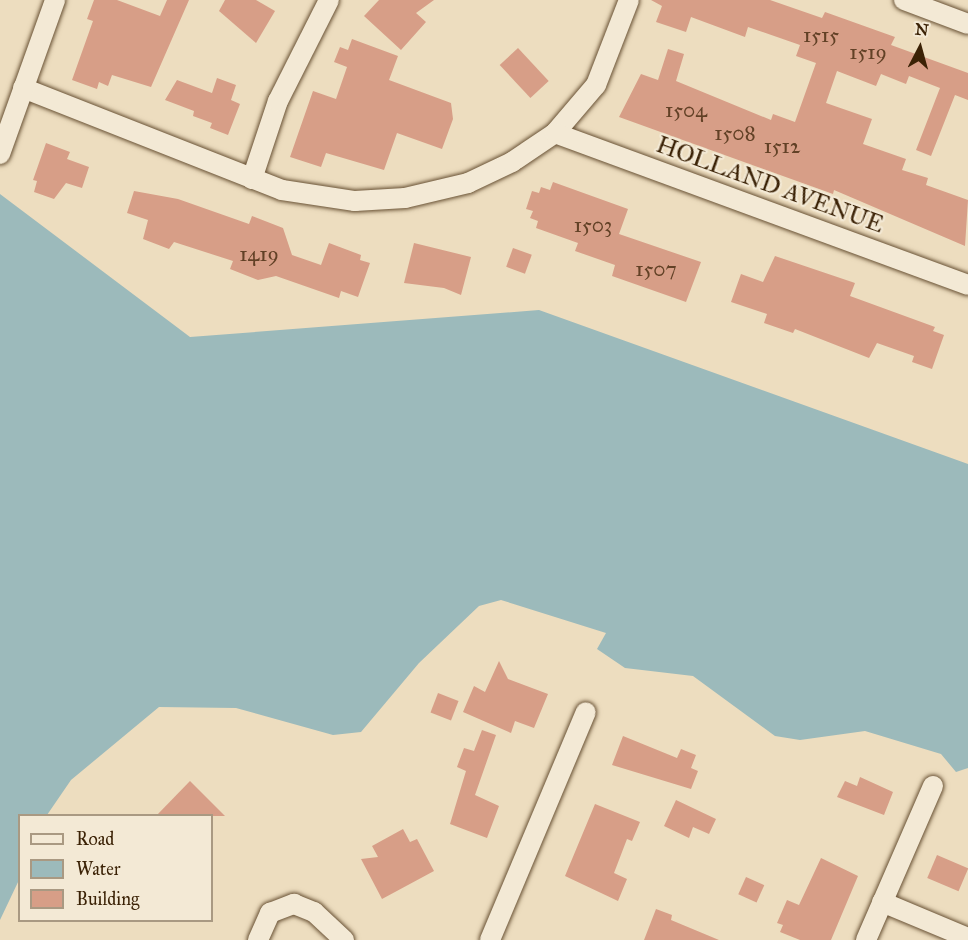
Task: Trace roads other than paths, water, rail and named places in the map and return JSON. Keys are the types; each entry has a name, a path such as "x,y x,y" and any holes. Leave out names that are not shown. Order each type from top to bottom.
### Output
{"street":[{"path":"0,154 55,0"},
{"path":"252,179 283,90 329,0"},
{"path":"23,88 252,179 318,198 405,198 468,183 512,162 555,133 596,85 629,0"},
{"path":"904,0 968,24"},
{"name":"HOLLAND AVENUE","path":"555,133 968,285"},
{"path":"490,940 586,712"},
{"path":"866,940 933,786"},
{"path":"882,902 968,938"},
{"path":"257,939 270,913 294,904 314,912 344,940"}],"water":[{"path":"0,194 190,337 539,310 968,464 968,768 956,772 941,754 865,731 800,740 775,736 693,676 625,668 597,649 606,633 501,600 479,606 419,663 361,732 333,735 236,708 159,707 71,780 48,814 18,814 18,882 0,920"}]}
